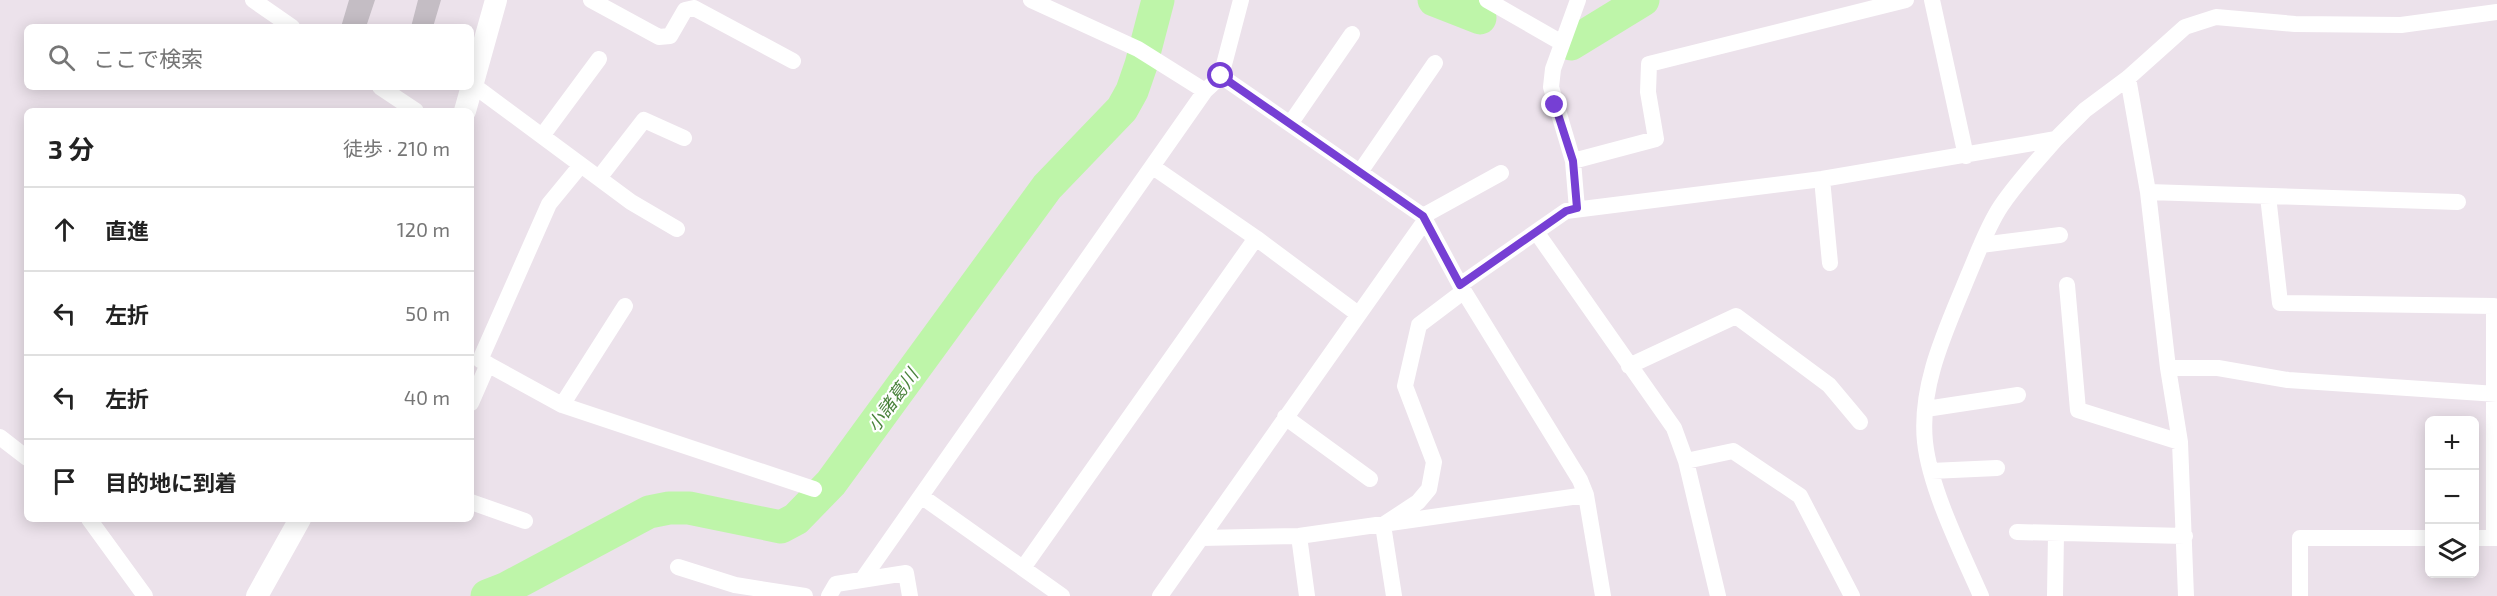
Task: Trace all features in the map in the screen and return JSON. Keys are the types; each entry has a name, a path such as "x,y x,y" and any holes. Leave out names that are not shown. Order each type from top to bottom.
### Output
{"main road":[{"path":"474,78 496,0"},
{"path":"466,108 471,90"},
{"path":"257,596 298,522"}],"street":[{"path":"253,0 288,24"},
{"path":"591,0 659,38 670,36 685,10 694,8 793,61"},
{"path":"1031,0 1154,57 1205,91"},
{"path":"862,580 1205,91 1221,76 1241,0"},
{"path":"1487,0 1562,43"},
{"path":"1577,208 1573,161 1551,87 1553,69 1578,0"},
{"path":"1573,161 1656,139 1648,92 1649,64 1905,0"},
{"path":"1932,0 1966,156"},
{"path":"1982,596 1955,538 1931,471 1925,442 1926,409 1930,380 1943,337 1981,246 2000,208 2023,176 2085,110 2128,78 2185,27 2216,17 2295,24 2401,25 2497,12"},
{"path":"1290,124 1352,34"},
{"path":"542,136 599,59"},
{"path":"1360,172 1435,63"},
{"path":"1221,76 1424,219 1462,288 1580,480 1586,495 1603,596"},
{"path":"2128,78 2148,192 2180,442 2186,596"},
{"path":"474,86 631,202 678,229"},
{"path":"385,90 412,108"},
{"path":"599,178 644,120 684,138"},
{"path":"1383,525 1418,502 1429,489 1434,462 1405,386 1419,325 1462,288 1566,211 1822,179 2056,140"},
{"path":"581,165 549,204 480,360 562,405 814,489"},
{"path":"1153,167 1256,238 1358,314"},
{"path":"1160,596 1424,219 1501,172"},
{"path":"1822,179 1830,263"},
{"path":"2148,192 2458,202"},
{"path":"2268,196 2280,303 2494,306 2496,538 2479,538"},
{"path":"1537,233 1674,428 1686,461 1718,596"},
{"path":"1981,246 2060,235"},
{"path":"1023,568 1256,238"},
{"path":"2067,285 2078,410 2180,442"},
{"path":"562,405 625,306"},
{"path":"1629,366 1736,316 1829,385 1860,422"},
{"path":"474,396 488,364"},
{"path":"2169,368 2218,368 2288,380 2496,393"},
{"path":"1926,409 2018,394"},
{"path":"1285,417 1370,479"},
{"path":"0,438 24,456"},
{"path":"1686,461 1733,451 1800,496 1852,596"},
{"path":"1931,471 1996,468"},
{"path":"1201,538 1299,536 1586,495"},
{"path":"921,496 1062,596"},
{"path":"474,503 525,520"},
{"path":"91,522 145,596"},
{"path":"1383,525 1394,596"},
{"path":"2017,532 2184,536"},
{"path":"2055,596 2056,534"},
{"path":"1299,536 1306,596"},
{"path":"2300,596 2300,538 2425,538"},
{"path":"678,567 735,585 805,596"},
{"path":"829,596 837,584 906,573 910,596"}],"building":[{"path":"349,0 375,0 367,24 342,24"},
{"path":"418,0 441,0 434,24 412,24"}],"waterway":[{"name":"小諸葛川","path":"487,596 505,589 649,512 669,508 689,508 781,527 796,519 831,483 1047,187 1122,109 1132,91 1141,65 1158,0"},
{"name":"小諸葛川","path":"1434,0 1480,18"},
{"name":"小諸葛川","path":"1571,44 1643,0"}],"route":[{"path":"1221,76 1423,216 1460,285 1566,211 1577,208 1573,161 1555,105"}]}
